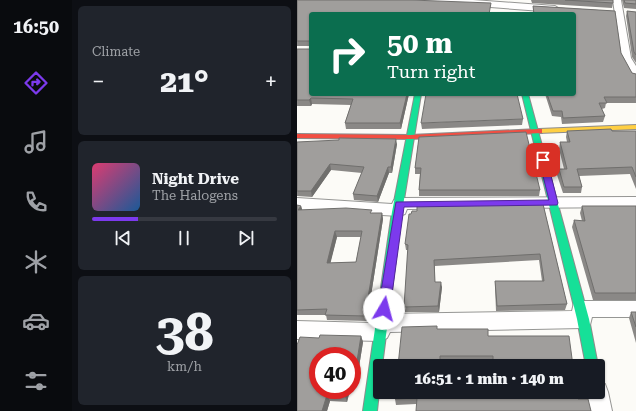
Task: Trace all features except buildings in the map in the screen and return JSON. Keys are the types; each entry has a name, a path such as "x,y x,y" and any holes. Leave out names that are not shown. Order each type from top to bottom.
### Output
{"street":[{"path":"401,0 565,9"},
{"path":"617,0 616,12 636,76"},
{"path":"616,12 630,12"},
{"path":"370,411 399,207 410,137 419,96"},
{"path":"526,96 582,314 591,359"},
{"path":"297,136 410,137 636,127"},
{"path":"297,204 399,207 636,202"},
{"path":"297,330 381,327 636,309"},
{"path":"598,399 600,411"}],"traffic: fast":[{"path":"370,411 397,212 418,96"},
{"path":"526,96 583,319 591,359"}],"traffic: slow":[{"path":"539,131 636,127"}],"traffic: jam":[{"path":"297,136 410,137 539,131"}],"route":[{"path":"384,309 399,204 554,203 543,160"}]}
